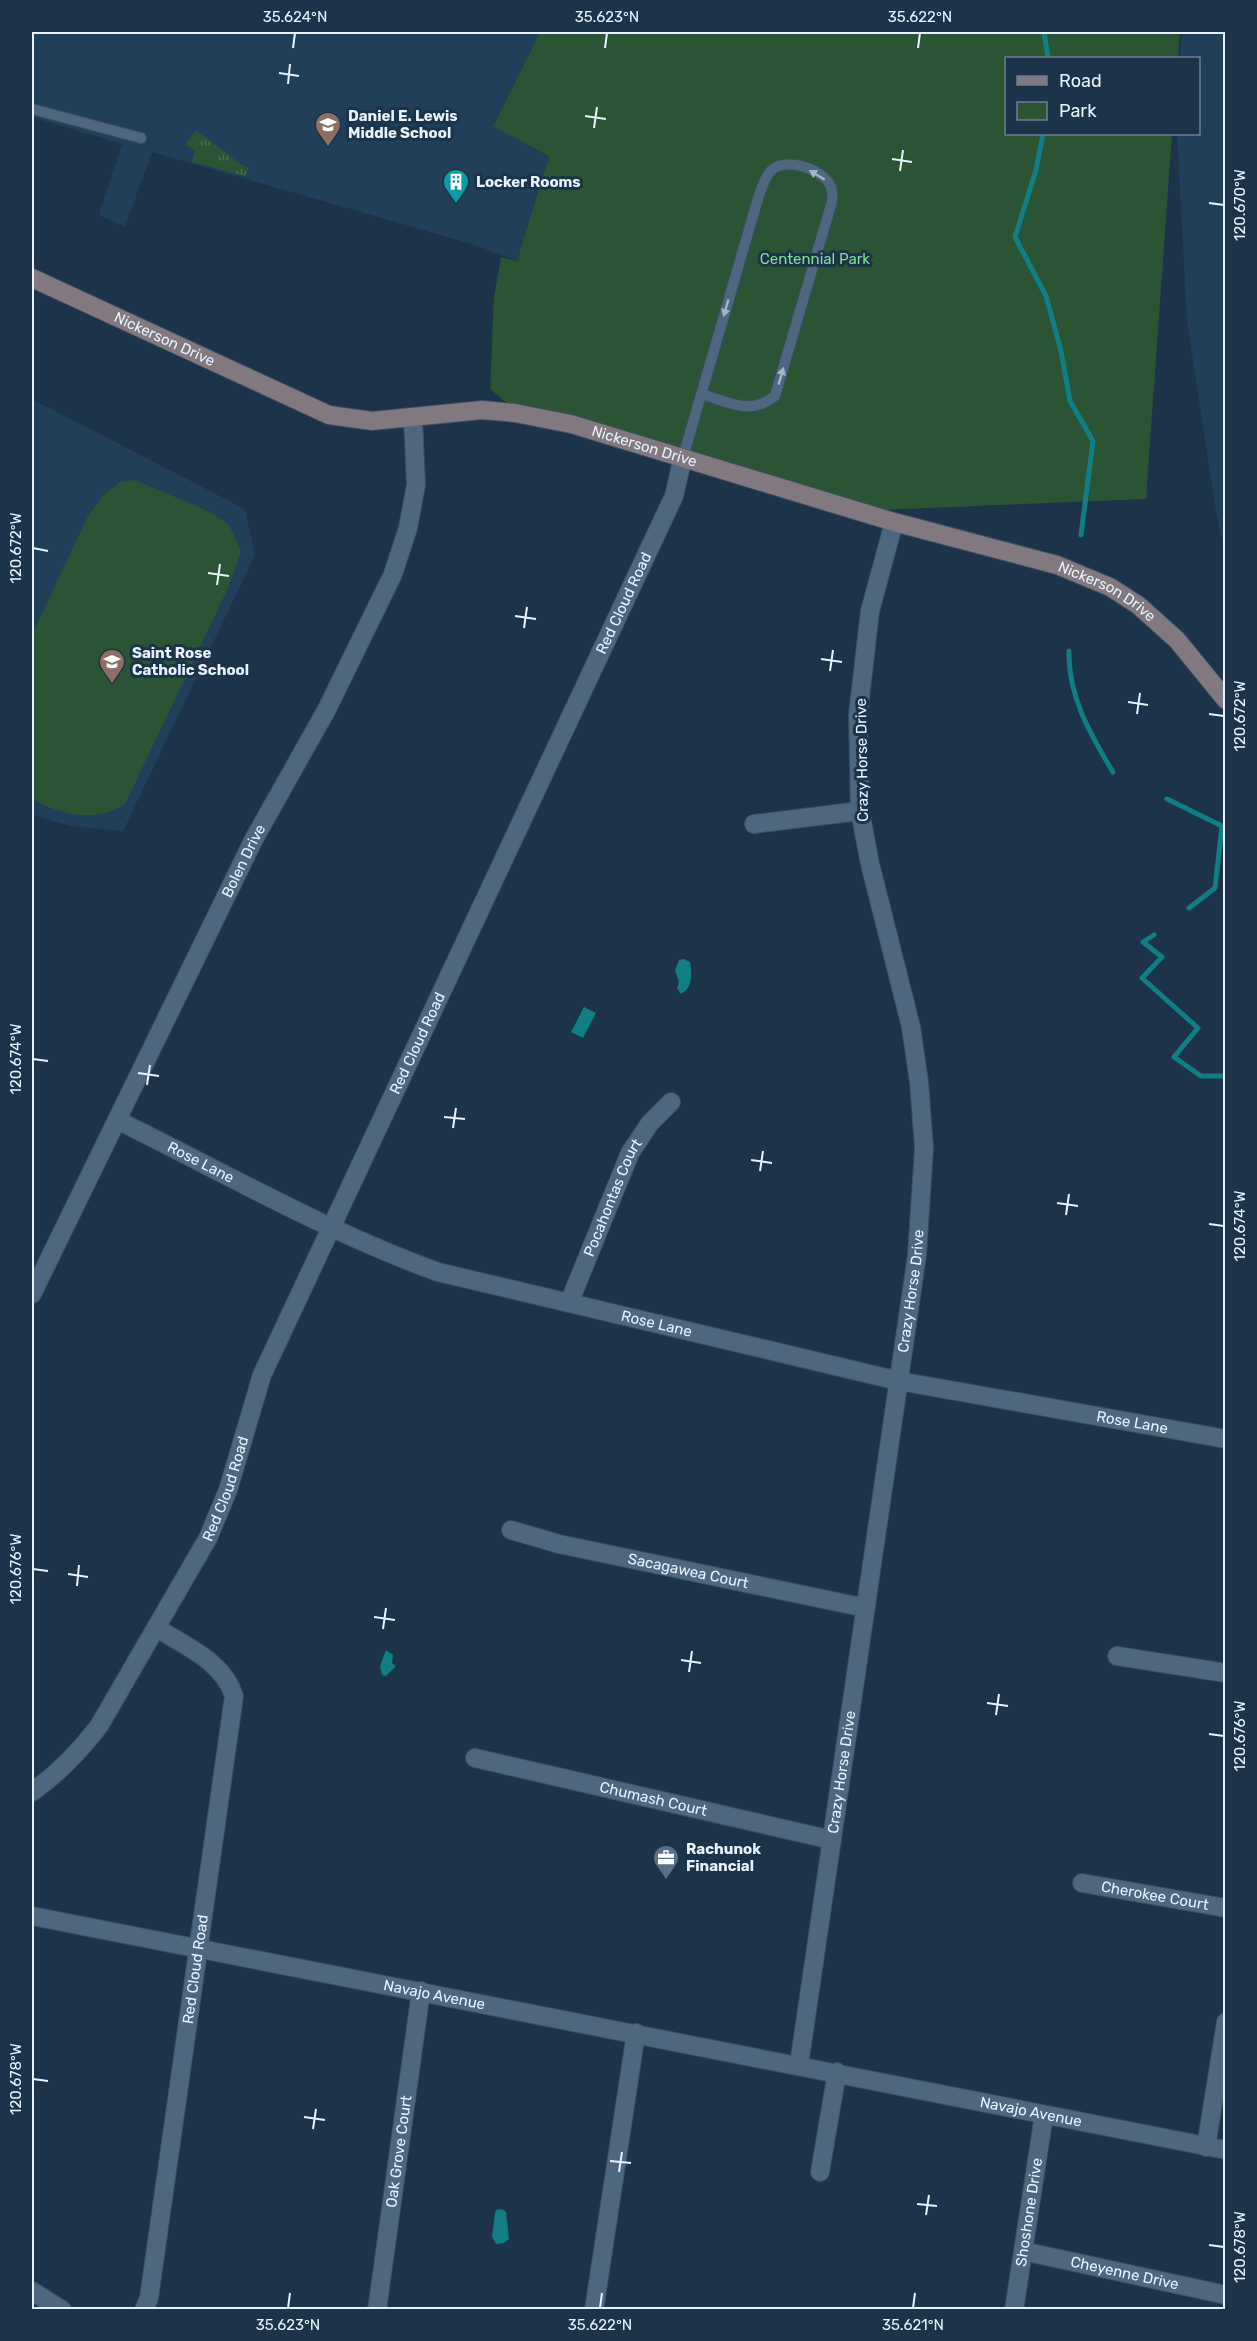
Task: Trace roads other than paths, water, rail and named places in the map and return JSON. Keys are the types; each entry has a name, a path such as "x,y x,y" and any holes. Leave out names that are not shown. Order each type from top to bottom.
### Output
{"street":[{"name":"Nickerson Drive","path":"32,278 328,415 372,421 413,419 482,410 515,413 571,424 894,522 1057,565 1110,586 1138,605 1177,640 1226,700"},
{"name":"Bolen Drive","path":"32,1294 254,839 327,709 393,574 408,528 416,485 413,419"},
{"name":"Red Cloud Road","path":"32,1792 56,1775 79,1753 99,1726 208,1538 228,1490 262,1375 674,496 683,457"},
{"name":"Crazy Horse Drive","path":"799,2065 917,1255 924,1149 911,1027 870,864 860,811 858,715 870,611 894,522"},
{"path":"754,824 860,811"},
{"name":"Pocahontas Court","path":"569,1304 630,1153 650,1123 671,1102"},
{"name":"Rose Lane","path":"117,1120 332,1227 402,1259 438,1272 899,1381 1226,1439"},
{"name":"Sacagawea Court","path":"511,1530 559,1544 866,1608"},
{"name":"Red Cloud Road","path":"144,2310 149,2298 234,1696 229,1680 216,1666 157,1628"},
{"path":"1117,1656 1226,1673"},
{"name":"Chumash Court","path":"475,1758 832,1840"},
{"name":"Cherokee Court","path":"1082,1883 1226,1908"},
{"name":"Navajo Avenue","path":"32,1916 1226,2150"},
{"name":"Oak Grove Court","path":"377,2310 421,1991"},
{"path":"1206,2147 1226,2022"},
{"path":"594,2310 636,2033"},
{"path":"820,2172 837,2072"},
{"name":"Shoshone Drive","path":"1014,2310 1044,2115"},
{"name":"Cheyenne Drive","path":"1023,2251 1226,2295"},
{"path":"32,2291 62,2310"}],"lane":[{"path":"32,110 141,138"},
{"path":"683,457 701,394 759,195 767,176 776,167 789,164 814,171 826,180 832,190 831,205 775,396 764,405 751,408 701,394"}],"waterway":[{"path":"1044,32 1048,57"},
{"path":"1043,135 1036,170 1015,237 1046,296 1061,351 1070,401 1093,441 1081,535"},
{"path":"1069,651 1076,699 1096,743 1113,772"},
{"path":"1167,799 1222,826 1215,888 1189,908"},
{"path":"1154,935 1143,942 1162,957 1142,978 1198,1028 1174,1057 1201,1076 1226,1076"}],"place":[{"name":"Daniel E. Lewis Middle School","path":"328,148"},
{"name":"Locker Rooms","path":"456,205"},
{"name":"Saint Rose Catholic School","path":"112,685"},
{"name":"Rachunok Financial","path":"666,1881"}],"park label":[{"name":"Centennial Park","path":"815,259"}]}
